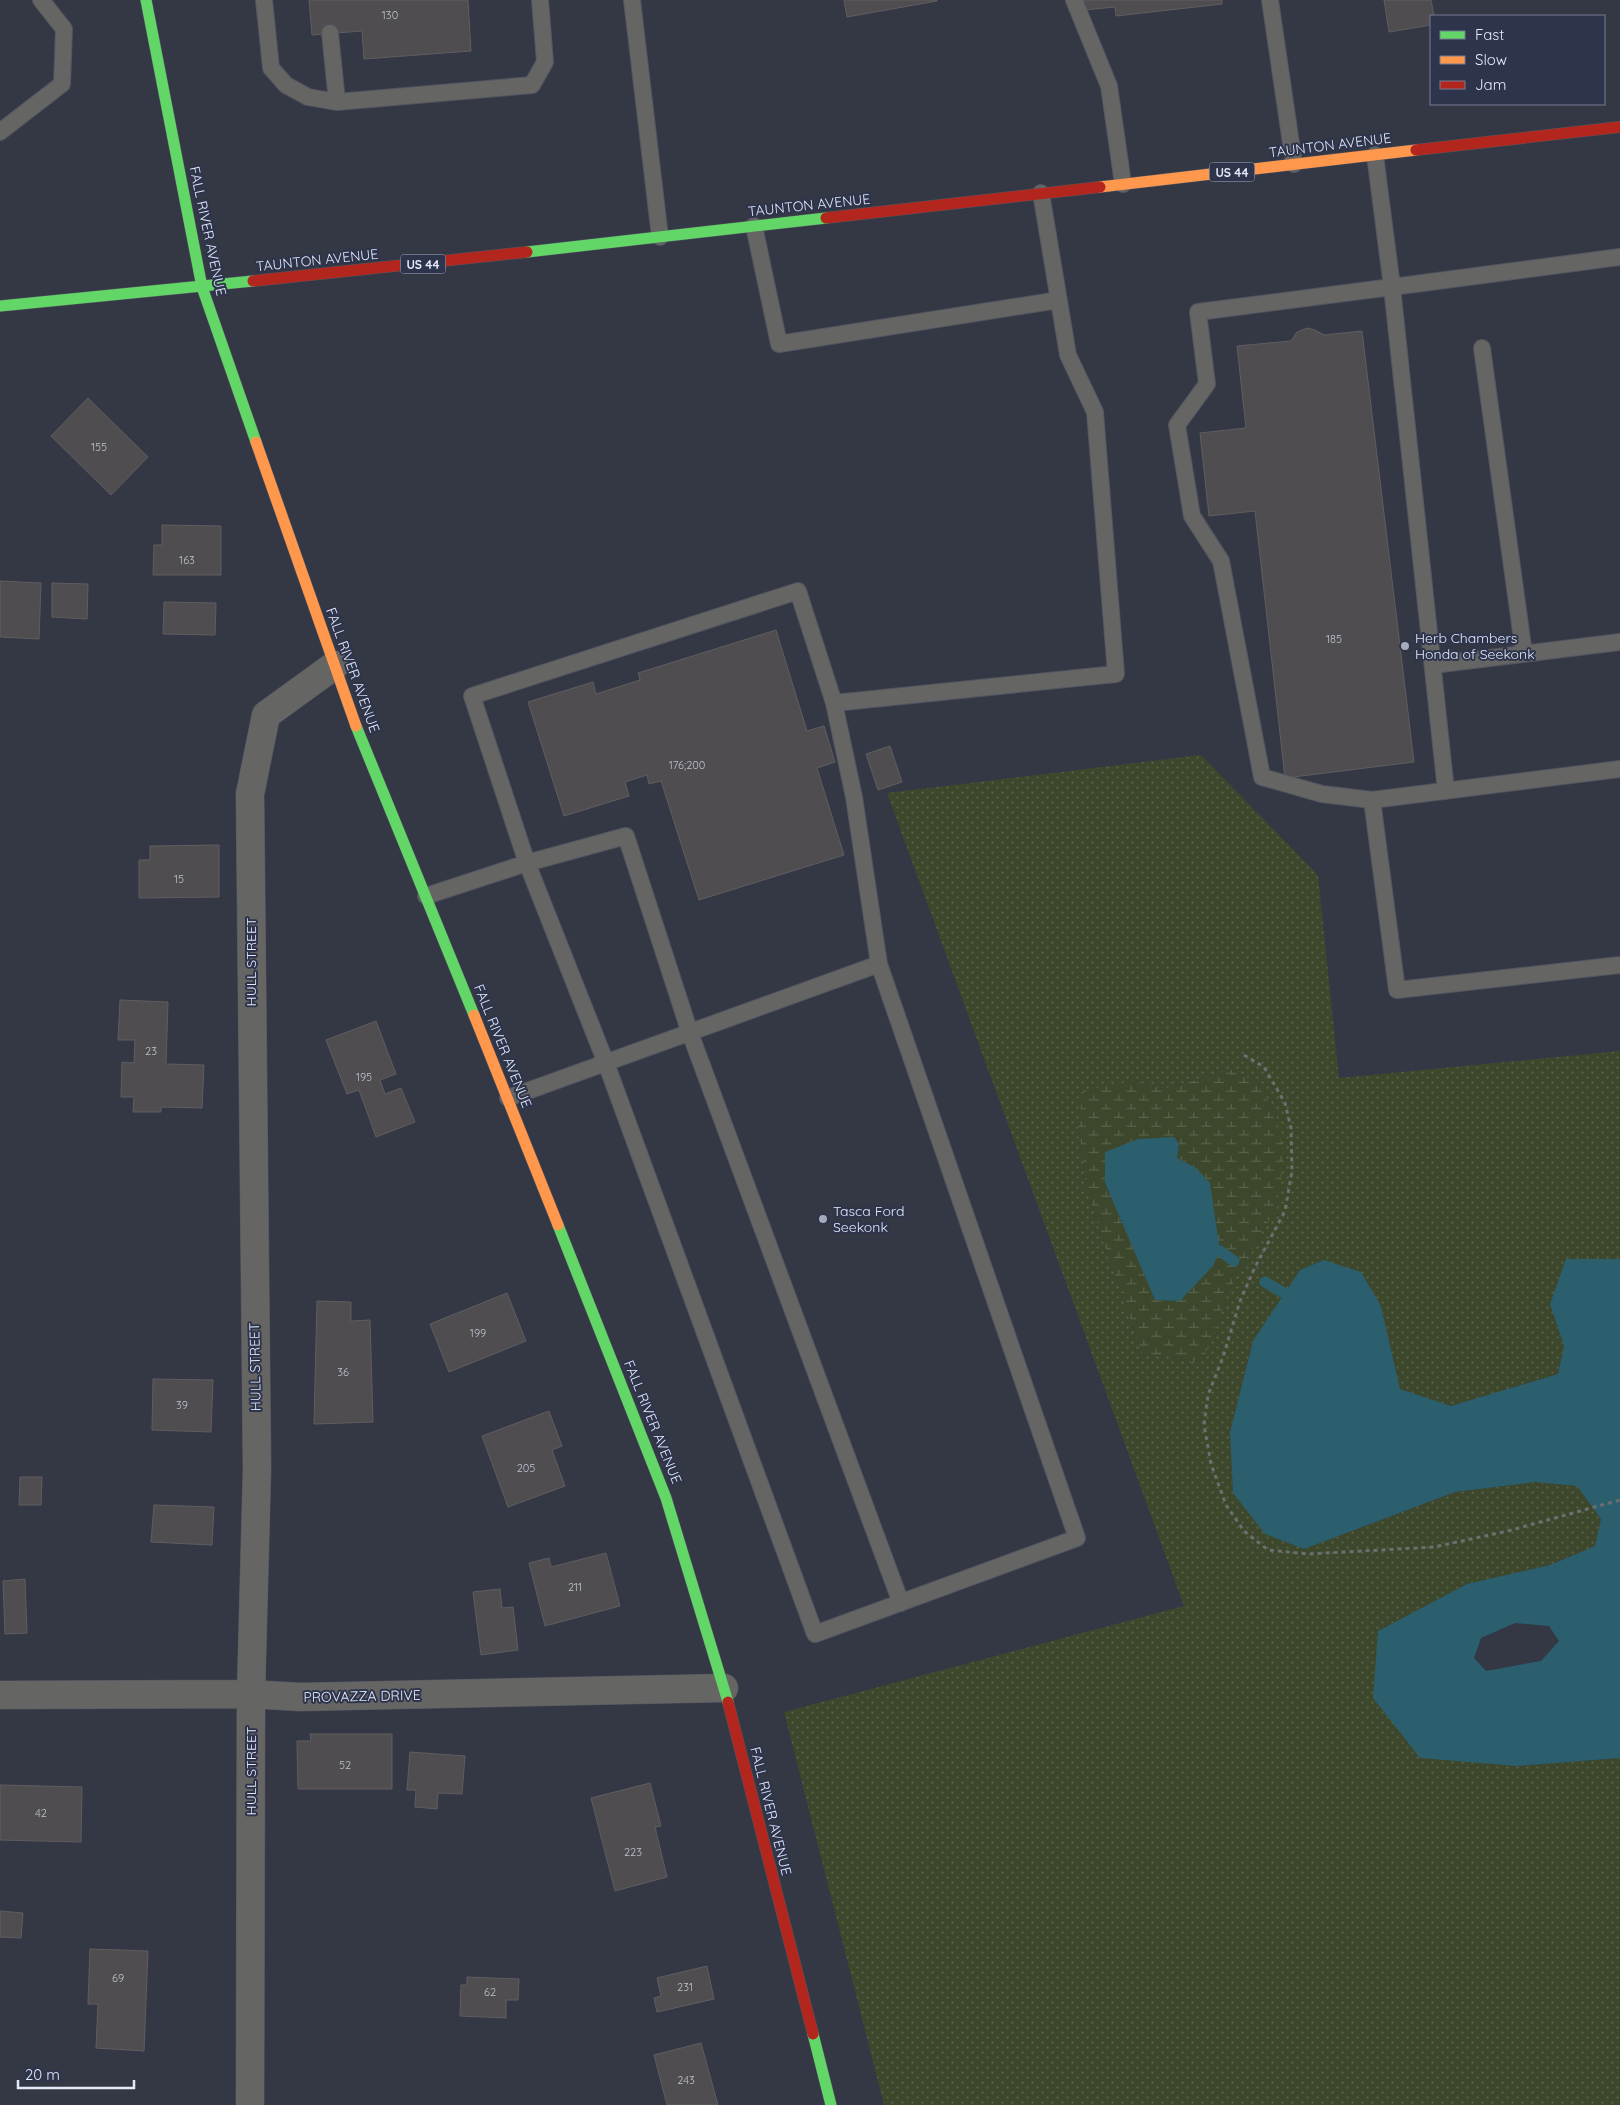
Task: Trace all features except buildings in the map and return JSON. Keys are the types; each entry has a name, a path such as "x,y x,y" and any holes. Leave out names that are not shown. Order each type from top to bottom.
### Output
{"main road":[{"name":"FALL RIVER AVENUE","path":"146,0 202,287 356,726 508,1098 666,1498 724,1688 831,2105"},
{"name":"TAUNTON AVENUE","path":"0,306 202,287 660,237 1620,127"}],"street":[{"name":"HULL STREET","path":"250,2105 251,1694 256,1458 250,794 266,715 336,666"},
{"name":"PROVAZZA DRIVE","path":"0,1695 251,1694 300,1697 724,1688"}],"lane":[{"path":"0,132 62,84 64,29 41,0"},
{"path":"264,0 271,68 286,85 308,97 337,102 532,85 545,62 540,0"},
{"path":"632,0 660,237"},
{"path":"1074,0 1109,86 1122,184"},
{"path":"1270,0 1294,164"},
{"path":"330,33 337,102"},
{"path":"1374,155 1392,287 1446,791"},
{"path":"834,703 1116,674 1095,412 1068,355 1042,193"},
{"path":"754,226 779,344 1059,300"},
{"path":"1620,257 1198,312 1207,384 1177,425 1192,516 1221,561 1262,777 1322,794 1372,800 1620,770"},
{"path":"1482,348 1524,654"},
{"path":"798,591 834,703 854,798 879,964 1077,1538 815,1634 606,1063 527,863 472,696 798,591"},
{"path":"1433,665 1620,642"},
{"path":"1372,800 1397,990 1620,965"},
{"path":"426,896 527,863 626,836 690,1033 901,1603"},
{"path":"508,1098 879,964"}],"path":[{"path":"1244,1055 1264,1067 1285,1103 1291,1128 1292,1171 1285,1211 1255,1267 1240,1301 1224,1357 1208,1395 1204,1425 1211,1464 1226,1505 1244,1531 1268,1550 1309,1554 1434,1547 1508,1531 1620,1500"}],"green space":[{"path":"1201,755 1318,875 1339,1078 1620,1051 1620,1259 1566,1259 1550,1304 1564,1346 1558,1374 1451,1406 1400,1389 1381,1306 1253,1341 1230,1432 1233,1493 1304,1549 1455,1492 1535,1482 1577,1486 1601,1519 1596,1546 1550,1565 1467,1584 1378,1631 1517,1766 1620,1758 1620,2105 884,2105 784,1712 1184,1606 887,793","holes":["1231,1070 1259,1084 1277,1119 1277,1207 1240,1268 1191,1363 1171,1356 1143,1354 1086,1187 1078,1121 1134,1081 1163,1089"]},
{"path":"1231,1070 1259,1084 1277,1119 1284,1156 1277,1207 1240,1268 1226,1298 1204,1357 1191,1363 1171,1356 1143,1354 1086,1187 1078,1121 1084,1090 1134,1081 1163,1089","holes":["1179,1144 1177,1158 1196,1168 1180,1301 1155,1299 1105,1183"]}],"water":[{"path":"1174,1137 1179,1144 1177,1158 1196,1168 1210,1183 1220,1251 1213,1266 1180,1301 1155,1300 1105,1183 1105,1152 1138,1139"},
{"path":"1566,1259 1620,1259 1620,1758 1517,1766 1420,1758 1373,1698 1378,1631 1467,1584 1550,1565 1595,1546 1601,1519 1577,1486 1535,1482 1455,1492 1304,1549 1265,1534 1233,1493 1230,1432 1253,1341 1300,1270 1324,1260 1361,1272 1381,1306 1400,1389 1451,1406 1558,1374 1564,1346 1550,1304","holes":["1515,1623 1549,1626 1559,1641 1541,1661 1486,1671 1474,1658 1481,1638"]}],"waterway":[{"path":"1220,1251 1234,1261"},
{"path":"1265,1282 1284,1293"}],"traffic: fast":[{"path":"146,0 202,287 256,442"},
{"path":"527,252 826,218"},
{"path":"0,306 253,281"},
{"path":"356,726 474,1015"},
{"path":"558,1225 666,1498 728,1702"},
{"path":"813,2034 831,2105"}],"traffic: slow":[{"path":"1100,187 1416,150"},
{"path":"256,442 356,726"},
{"path":"474,1015 558,1225"}],"traffic: jam":[{"path":"1416,150 1620,127"},
{"path":"826,218 1100,187"},
{"path":"253,281 527,252"},
{"path":"728,1702 813,2034"}],"place":[{"name":"Herb Chambers Honda of Seekonk","path":"1405,646"},
{"name":"Tasca Ford Seekonk","path":"823,1219"}]}
